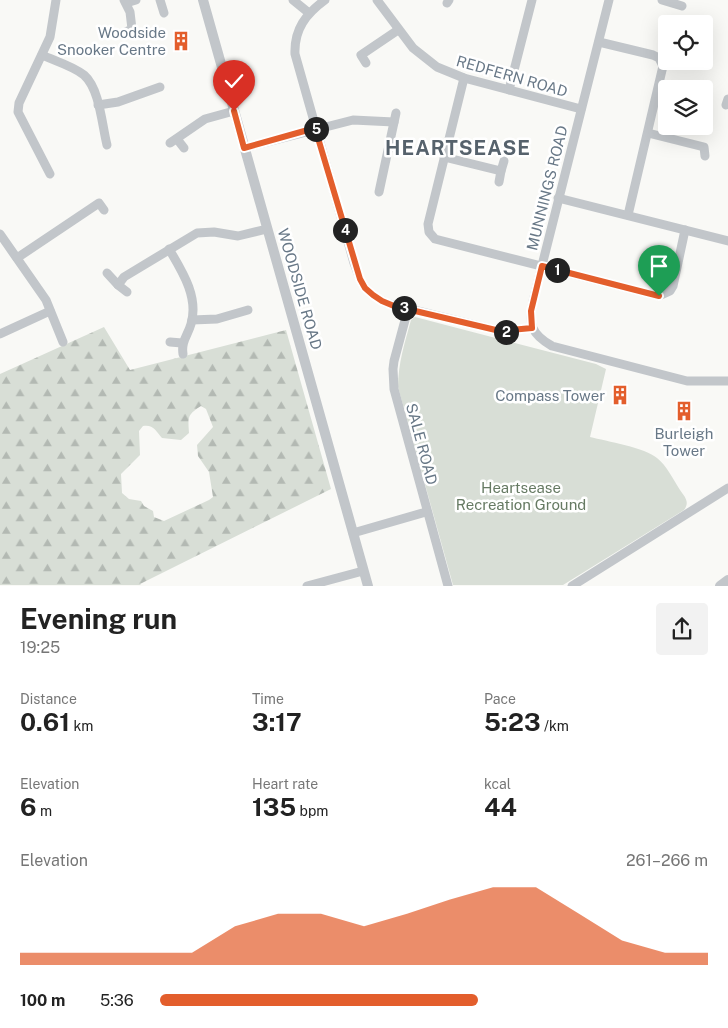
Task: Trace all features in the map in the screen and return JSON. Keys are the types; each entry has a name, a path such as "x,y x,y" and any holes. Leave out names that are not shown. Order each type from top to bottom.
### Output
{"street":[{"path":"50,167 18,112 19,103 52,32 56,0"},
{"path":"136,0 125,2 130,12 128,31 142,31"},
{"path":"160,0 164,13"},
{"name":"WOODSIDE ROAD","path":"203,0 368,586"},
{"path":"293,0 309,13"},
{"path":"325,0 309,13 299,27 296,35 295,54 360,279 367,290 382,301 500,331 532,328 544,341 552,346 687,380 728,381"},
{"name":"REDFERN ROAD","path":"378,0 398,30 413,48 424,58 448,72 581,109"},
{"path":"509,90 532,0"},
{"name":"MUNNINGS ROAD","path":"532,328 531,311 609,0"},
{"path":"662,0 682,6"},
{"path":"361,55 398,30"},
{"path":"598,42 653,55 662,61 663,71 628,216"},
{"path":"42,54 86,77 94,90 108,139"},
{"path":"464,78 428,224 432,236 440,241 653,296 661,296 670,291 673,286 685,230"},
{"path":"98,106 156,91"},
{"path":"184,148 174,141 205,119 234,111"},
{"path":"244,148 315,128 354,120 395,118 379,192"},
{"path":"648,133 706,147"},
{"path":"444,157 501,171"},
{"path":"499,182 504,161"},
{"path":"558,198 728,241"},
{"path":"17,258 99,203"},
{"path":"118,285 124,277 197,233 205,231 238,236 267,229"},
{"path":"0,234 38,288 64,342"},
{"path":"169,249 190,290 192,301 192,320 182,343 183,354"},
{"path":"107,273 127,292"},
{"name":"SALE ROAD","path":"408,309 394,360 394,389 426,512 448,586"},
{"path":"192,320 217,319 248,310"},
{"path":"0,334 50,311"},
{"path":"170,342 182,343"},
{"path":"572,586 728,488"},
{"path":"353,533 426,512"},
{"path":"308,586 363,571"},
{"path":"720,586 728,580"}],"green space":[{"name":"Heartsease Recreation Ground","path":"415,317 596,364 606,369 590,437 652,454 661,461 685,497 687,504 684,510 563,585 453,585 398,387 402,353 411,320"},
{"path":"104,327 130,370 286,330 331,489 141,585 0,585 0,374","holes":["201,406 206,409 213,427 197,445 198,456 209,472 213,497 164,521 154,517 153,511 144,506 141,501 129,499 122,493 121,474 140,455 139,431 143,426 149,426 162,438 181,440 189,433 189,417 191,414"]}],"place":[{"name":"Woodside Snooker Centre","path":"181,41"},
{"name":"Compass Tower","path":"620,395"},
{"name":"Burleigh Tower","path":"684,411"}],"district":[{"name":"HEARTSEASE","path":"458,148"}],"route":[{"path":"234,111 244,148 315,128 360,279 367,290 382,301 394,306 505,332 532,328 531,311 542,266 659,296"}]}
